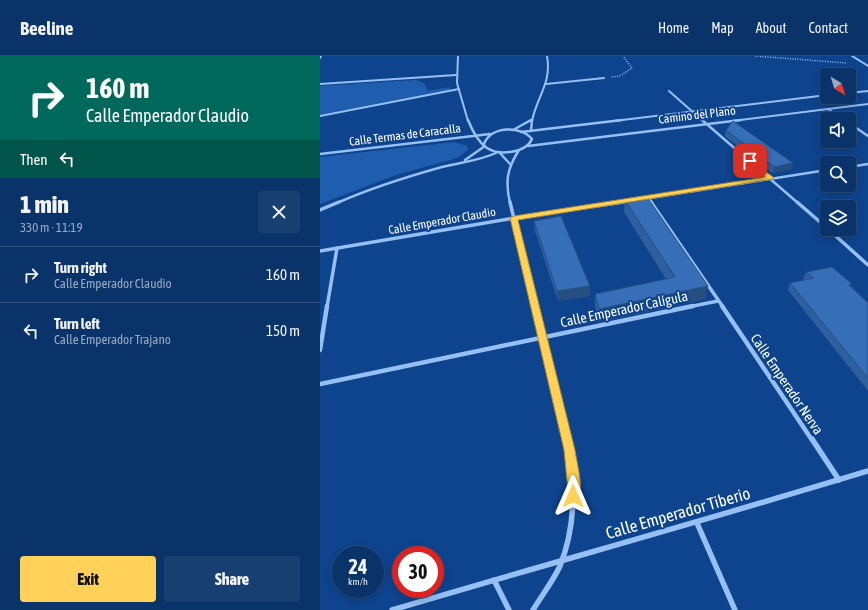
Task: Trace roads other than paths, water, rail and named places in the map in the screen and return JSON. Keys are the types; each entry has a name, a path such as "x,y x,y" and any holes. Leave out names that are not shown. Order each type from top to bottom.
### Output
{"street":[{"path":"458,56 456,75 459,89 475,136 490,150 499,152 510,164"},
{"path":"528,146 531,141 529,135 532,130 531,120 546,84 550,67 547,56"},
{"path":"852,56 868,66"},
{"path":"320,84 456,75"},
{"path":"546,84 604,78"},
{"path":"320,116 459,89"},
{"path":"669,91 705,124 770,178 820,223"},
{"path":"856,92 868,91"},
{"name":"Camino del Plano","path":"521,132 820,97"},
{"name":"Camino del Plano","path":"461,162 485,157 499,152 519,150 528,146 868,104"},
{"path":"828,109 832,112"},
{"path":"512,130 531,120"},
{"path":"856,128 868,136"},
{"path":"512,130 529,135"},
{"name":"Calle Termas de Caracalla","path":"320,154 475,136 512,130"},
{"path":"320,210 388,183 461,162 484,145 485,139 491,134"},
{"path":"519,150 510,164 507,188 570,450 574,480 573,512 562,560 533,610"},
{"path":"856,166 868,164"},
{"path":"638,200 820,171"},
{"name":"Calle Emperador Calígula","path":"320,384 718,301 649,198"},
{"name":"Calle Emperador Claudio","path":"320,251 514,218 633,201"},
{"path":"835,236 868,264"},
{"path":"320,350 337,248"},
{"name":"Calle Emperador Nerva","path":"718,301 838,480"},
{"name":"Calle Emperador Tiberio","path":"392,610 562,560 697,523 868,471"},
{"path":"697,523 734,610"},
{"path":"494,580 509,610"}]}
